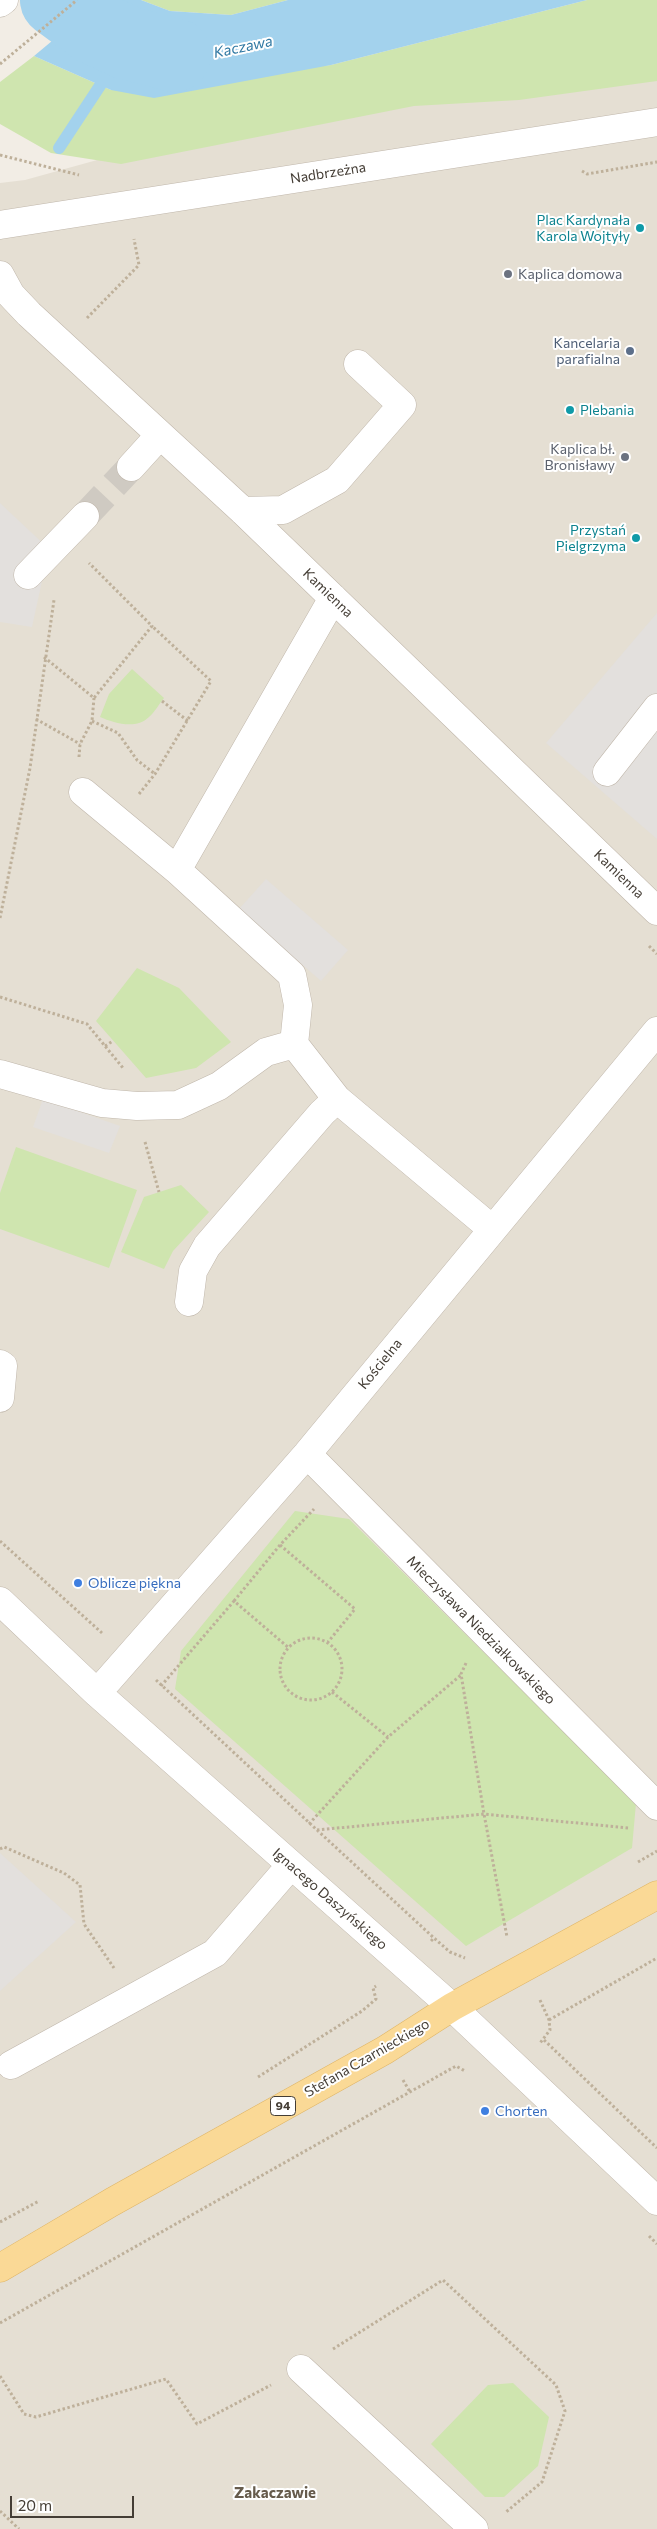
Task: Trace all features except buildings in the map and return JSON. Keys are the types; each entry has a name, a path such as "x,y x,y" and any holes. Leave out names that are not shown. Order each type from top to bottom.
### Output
{"main road":[{"name":"Stefana Czarnieckiego","path":"0,2268 112,2202 385,2050 452,2007 657,1895"}],"street":[{"path":"0,3 4,0"},
{"name":"Nadbrzeżna","path":"0,225 657,122"},
{"name":"Kamienna","path":"0,275 12,295 29,314 243,511 657,911"},
{"path":"243,511 283,510 336,480 402,405 358,364"},
{"path":"131,468 160,435"},
{"path":"28,575 85,516"},
{"path":"177,870 332,598"},
{"path":"608,772 657,708"},
{"path":"83,792 177,870 292,975 298,1004 294,1044 337,1099 492,1229"},
{"name":"Kościelna","path":"97,1693 131,1652 307,1454 657,1031"},
{"path":"0,1074 102,1103 137,1106 178,1105 220,1086 266,1052 294,1044"},
{"path":"189,1302 193,1271 206,1246 322,1113 337,1099"},
{"path":"0,1364 3,1366 0,1398"},
{"name":"Mieczysława Niedziałkowskiego","path":"307,1454 657,1806"},
{"name":"Ignacego Daszyńskiego","path":"0,1601 97,1693 452,2007 657,2201"},
{"path":"11,2065 215,1953 291,1865"},
{"path":"301,2369 474,2529"}],"path":[{"path":"0,64 77,0"},
{"path":"64,538 152,626 211,681 155,774 118,821"},
{"path":"0,918 30,768 44,657 55,593"},
{"path":"83,792 78,771 80,744 92,721 94,698 152,626"},
{"path":"44,657 94,698"},
{"path":"162,701 188,721"},
{"path":"36,719 80,744"},
{"path":"92,721 118,733 137,760 155,774"},
{"path":"105,1046 113,1041"},
{"path":"161,1686 280,1544 317,1506"},
{"path":"0,1541 111,1641 115,1634 161,1686 434,1938"},
{"path":"280,1544 355,1609 328,1642"},
{"path":"234,1601 288,1648"},
{"path":"309,1824 388,1737 461,1674 481,1630"},
{"path":"307,1638 317,1638 328,1642 335,1649 342,1666 338,1685 332,1692 313,1700 303,1699 286,1688 281,1678 280,1667 288,1648 296,1641 307,1638"},
{"path":"461,1674 507,1937"},
{"path":"332,1692 388,1737"},
{"path":"317,1830 484,1814 634,1829"},
{"path":"0,1849 4,1847 64,1873 80,1885 84,1924 134,1998"},
{"path":"549,2020 657,1958"},
{"path":"544,2040 657,2148"},
{"path":"0,2323 410,2092"},
{"path":"0,2376 24,2414 36,2417 166,2379 197,2424 301,2369 443,2280 556,2385 565,2411 542,2482 500,2517"},
{"path":"0,2511 19,2529"}],"shaded area":[{"path":"657,55 657,2529 0,2529 0,183 25,180 375,83"},
{"path":"0,503 49,549 32,627 0,622"},
{"path":"657,613 657,839 546,743"},
{"path":"266,879 348,950 321,981 239,909"},
{"path":"43,1099 120,1126 109,1153 33,1127"},
{"path":"0,1853 76,1922 0,1991"}],"green space":[{"path":"141,0 288,0 231,15 170,11"},
{"path":"587,0 657,0 657,81 519,100 414,106 121,164 51,153 0,124 0,82 34,56 111,90 331,65"},
{"path":"132,669 164,698 151,715 138,723 118,723 100,717 109,694"},
{"path":"137,968 179,988 231,1042 196,1068 146,1078 96,1021"},
{"path":"16,1147 137,1190 109,1268 0,1229 0,1193"},
{"path":"181,1185 209,1212 173,1251 164,1269 121,1252 144,1197"},
{"path":"295,1511 349,1519 636,1803 632,1848 466,1946 175,1689 181,1651"},
{"path":"513,2383 549,2417 538,2466 504,2497 485,2497 431,2444 488,2385"}],"water":[{"path":"101,0 141,0 170,11 231,15 288,0 587,0 331,65 154,98 111,90 34,56"}],"waterway":[{"name":"Kaczawa","path":"57,0 95,28 128,43 174,55"},
{"path":"59,148 109,72"}],"tunnel":[{"path":"85,516 131,467"}],"place":[{"name":"Plac Kardynała Karola Wojtyły","path":"640,228"},
{"name":"Kaplica domowa","path":"508,274"},
{"name":"Kancelaria parafialna","path":"630,351"},
{"name":"Plebania","path":"570,410"},
{"name":"Kaplica bł. Bronisławy","path":"625,457"},
{"name":"Przystań Pielgrzyma","path":"636,538"},
{"name":"Oblicze piękna","path":"78,1583"},
{"name":"Chorten","path":"485,2111"}],"district":[{"name":"Zakaczawie","path":"275,2493"}]}
